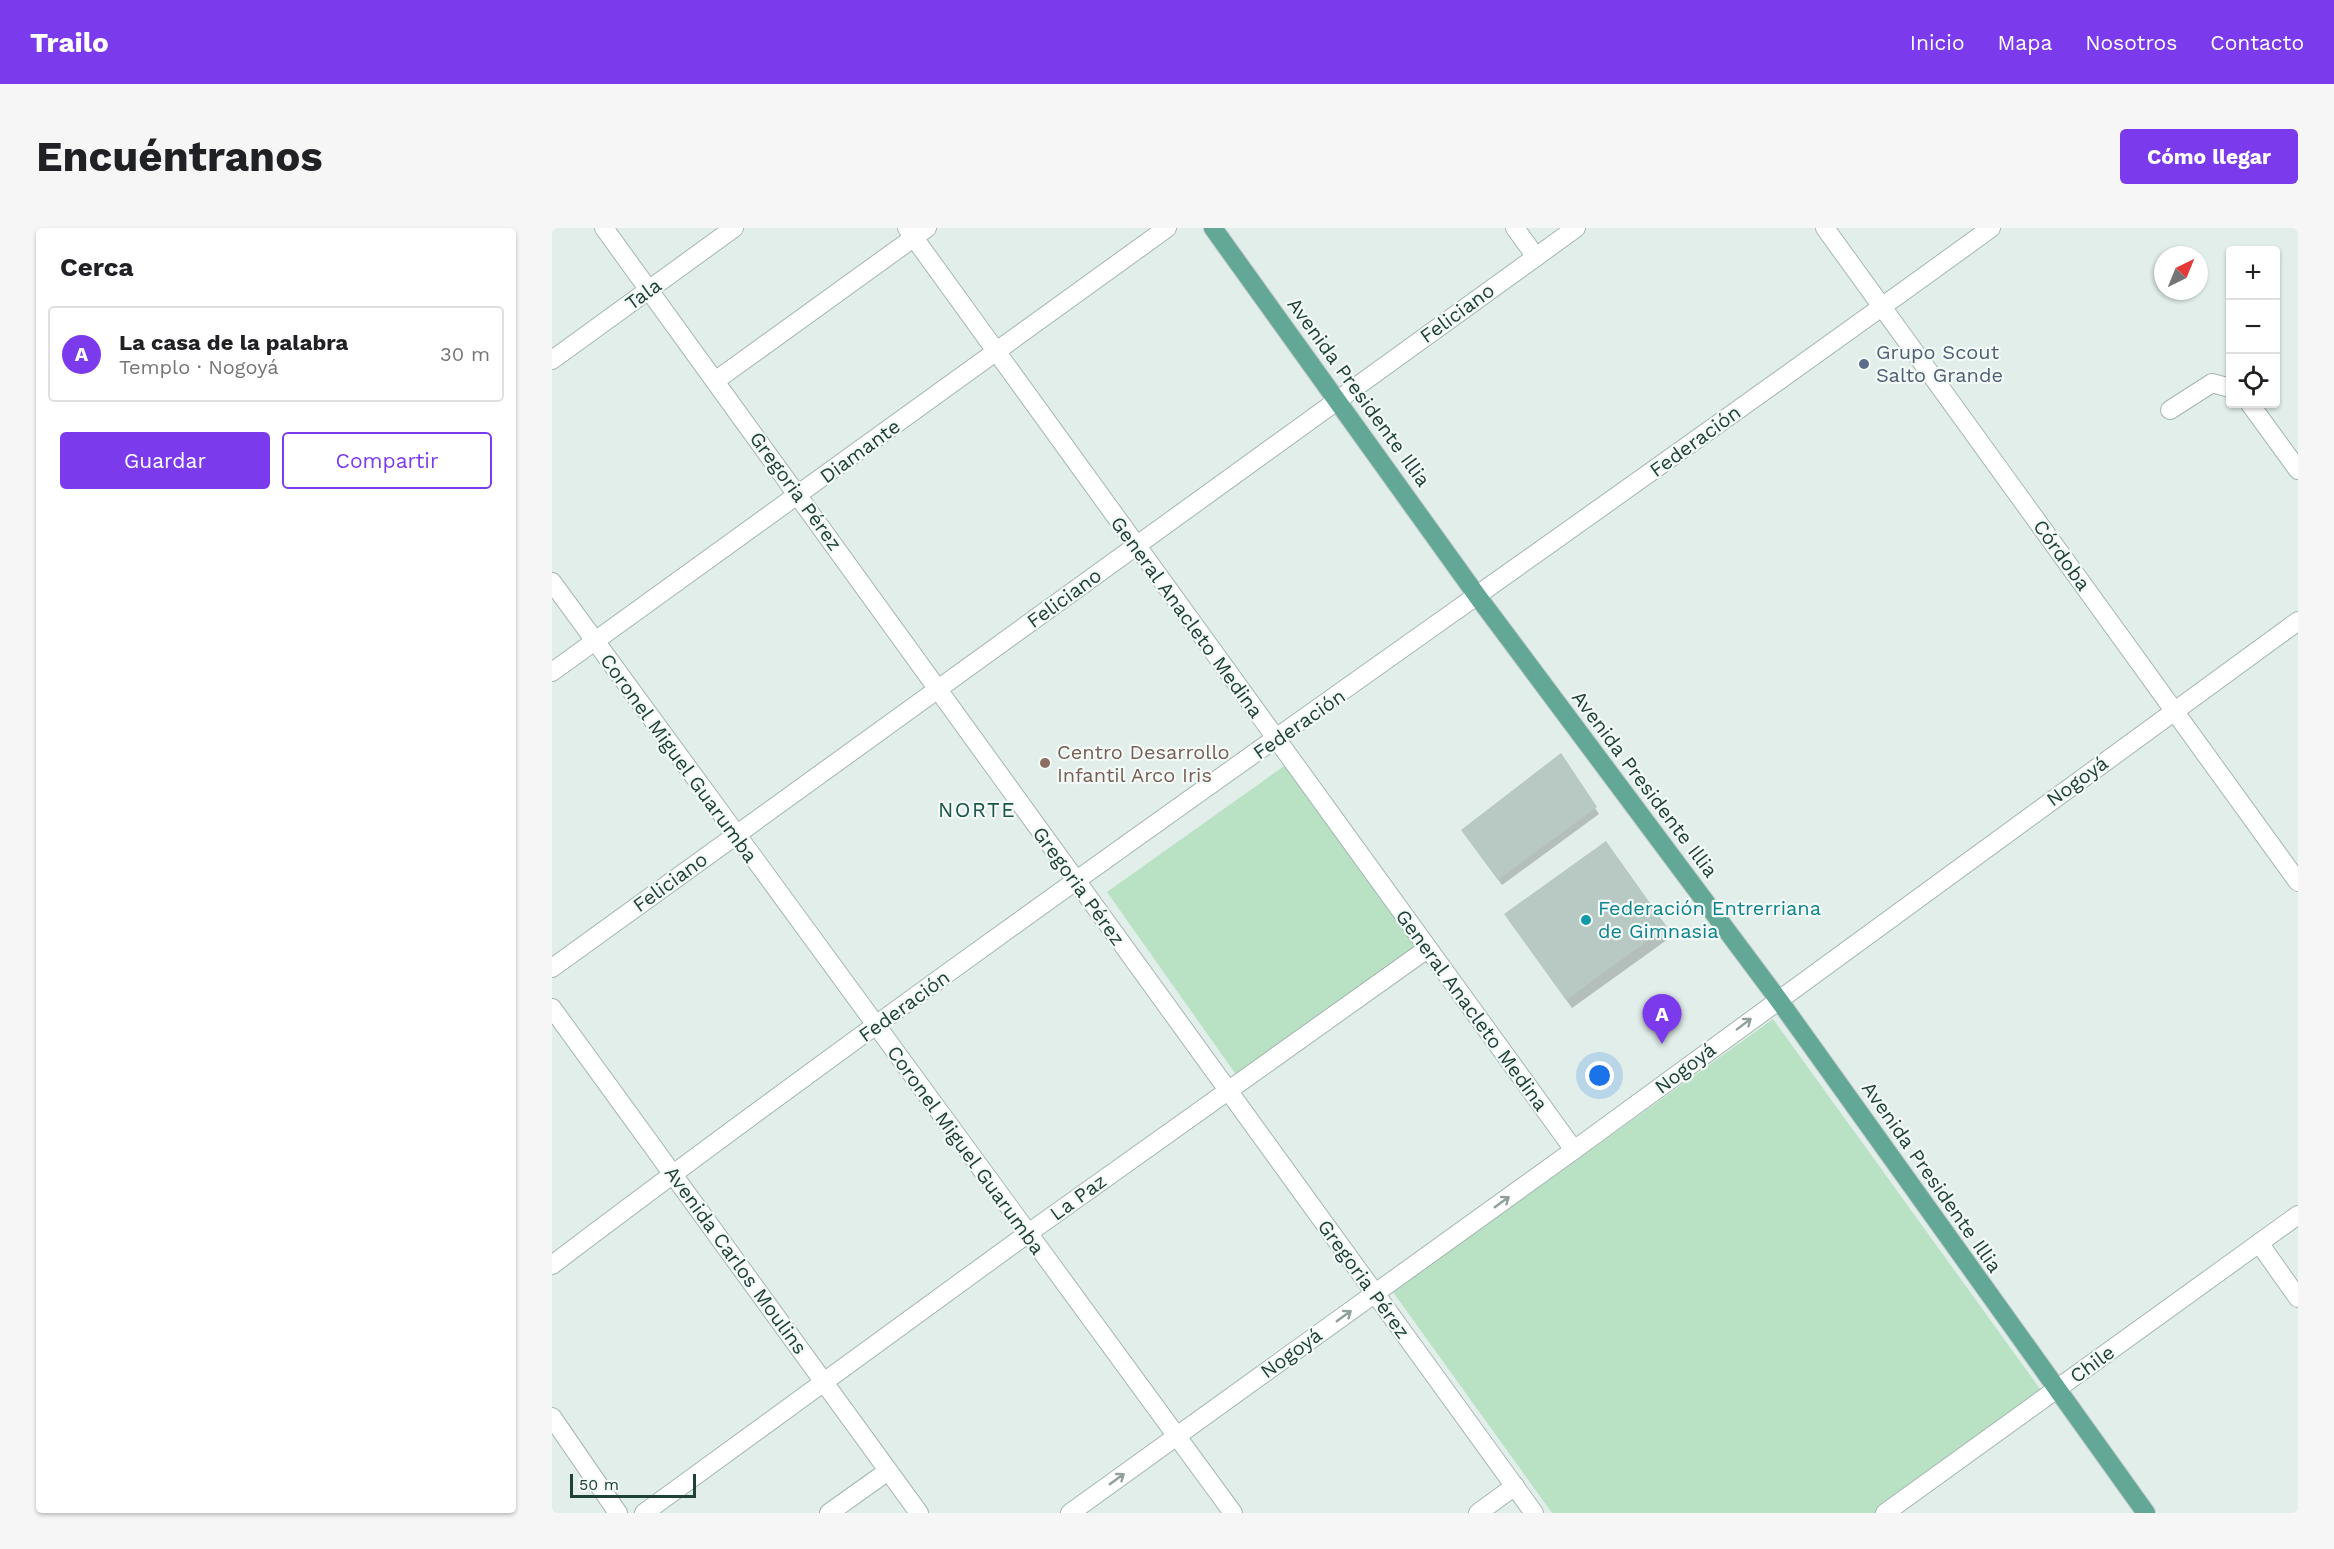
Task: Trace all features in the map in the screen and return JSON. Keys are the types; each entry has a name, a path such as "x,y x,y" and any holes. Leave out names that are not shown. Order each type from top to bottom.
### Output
{"main road":[{"name":"Avenida Presidente Illia","path":"1213,228 1478,597 1778,999 2055,1390 2146,1513"}],"street":[{"name":"Gregoria Pérez","path":"604,228 800,495 1074,880 1534,1513"},
{"name":"Tala","path":"552,360 734,228"},
{"name":"Diamante","path":"552,672 1167,228"},
{"path":"1515,228 1536,257"},
{"name":"Feliciano","path":"552,968 1576,228"},
{"name":"Córdoba","path":"1825,228 2298,882"},
{"name":"Federación","path":"552,1265 1074,880 1277,740 1991,228"},
{"name":"General Anacleto Medina","path":"916,231 997,352 1574,1150"},
{"path":"715,381 916,231"},
{"path":"2170,410 2212,383 2226,387"},
{"path":"2253,408 2298,470"},
{"name":"Coronel Miguel Guarumba","path":"552,582 875,1027 1233,1513"},
{"name":"Nogoyá","path":"1070,1513 1574,1150 2298,621"},
{"name":"La Paz","path":"644,1513 1027,1234 1427,949"},
{"name":"Avenida Carlos Moulins","path":"552,1008 919,1513"},
{"name":"Chile","path":"1885,1513 2298,1215"},
{"path":"2259,1243 2298,1298"},
{"path":"552,1417 618,1513"},
{"path":"829,1513 888,1471"},
{"path":"1478,1513 1515,1486"}],"green space":[{"path":"1287,764 1418,948 1237,1076 1107,892"},
{"path":"1773,1019 2048,1400 1891,1513 1552,1513 1393,1292"}],"building":[{"path":"1561,753 1597,807 1498,880 1461,830"},
{"name":"Federación Entrerriana de Gimnasia","path":"1606,841 1667,927 1566,1000 1504,914"}],"place":[{"name":"Grupo Scout Salto Grande","path":"1864,364"},
{"name":"Centro Desarrollo Infantil Arco Iris","path":"1045,763"},
{"name":"Federación Entrerriana de Gimnasia","path":"1586,920"},
{"name":"La casa de la palabra","path":"1662,1044"}],"district":[{"name":"NORTE","path":"977,809"}]}
